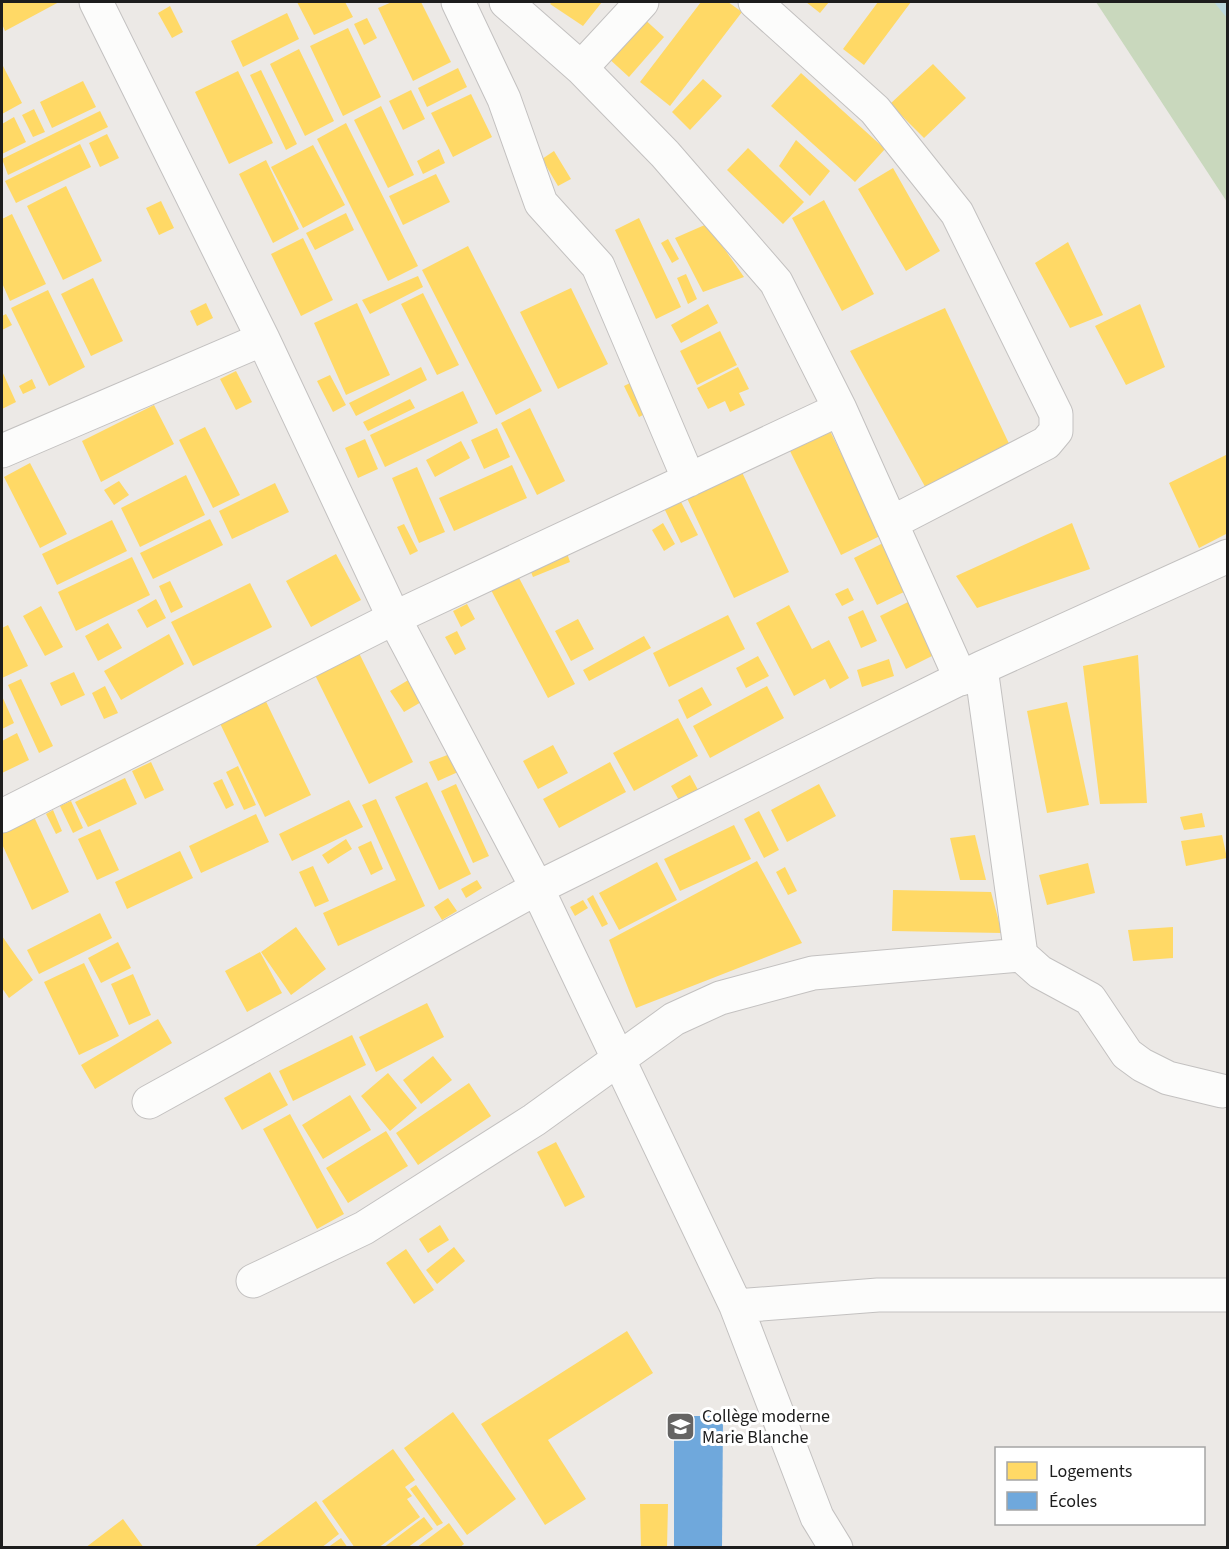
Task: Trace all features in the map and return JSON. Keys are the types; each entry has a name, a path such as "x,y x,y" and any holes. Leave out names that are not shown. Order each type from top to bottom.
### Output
{"street":[{"path":"96,2 263,339 394,618 537,888 736,1306 817,1517 836,1548"},
{"path":"458,2 504,99 541,203 598,266 689,480"},
{"path":"506,2 581,68 665,154 776,282 840,409 891,524 971,673 1021,955 1040,972 1090,999 1127,1054 1142,1065 1168,1078 1222,1091"},
{"path":"581,68 642,2"},
{"path":"755,2 875,110 957,213 1056,414 1056,431 1046,443 891,524"},
{"path":"2,451 263,339"},
{"path":"2,816 394,618 840,409"},
{"path":"149,1102 537,888 971,673 1227,556"},
{"path":"253,1281 305,1254 364,1228 534,1120 674,1019 720,998 813,973 1021,955"},
{"path":"736,1306 878,1295 1227,1295"}],"green space":[{"path":"1096,2 1227,2 1227,202"}],"building: Logements":[{"path":"2,2 59,2 5,31 2,24"},
{"path":"297,2 345,2 353,17 314,35"},
{"path":"392,2 421,2 451,62 413,81 378,8"},
{"path":"552,2 602,2 583,26 550,4"},
{"path":"701,2 728,2 742,12 670,106 640,82"},
{"path":"806,2 829,2 820,13"},
{"path":"878,2 911,2 864,65 843,49"},
{"path":"170,6 183,32 172,38 158,13"},
{"path":"287,13 299,39 243,67 231,41"},
{"path":"641,16 664,37 629,77 606,56"},
{"path":"367,18 377,38 364,45 354,24"},
{"path":"348,28 381,97 343,116 310,46"},
{"path":"299,49 334,121 305,136 270,64"},
{"path":"2,64 22,103 2,114"},
{"path":"933,64 966,98 924,138 890,104"},
{"path":"458,68 467,87 427,107 418,88"},
{"path":"261,70 297,144 286,150 250,75"},
{"path":"238,71 273,143 229,164 195,92"},
{"path":"801,73 885,149 855,182 771,106"},
{"path":"703,79 722,96 690,130 672,112"},
{"path":"83,81 96,107 52,128 40,102"},
{"path":"411,90 425,119 403,130 389,101"},
{"path":"471,94 492,137 453,157 431,113"},
{"path":"381,106 414,175 388,188 354,120"},
{"path":"34,109 45,132 33,137 22,115"},
{"path":"100,111 108,127 8,175 2,159"},
{"path":"14,117 26,142 2,154 2,124"},
{"path":"346,123 418,266 388,281 317,139"},
{"path":"107,134 119,158 100,167 89,143"},
{"path":"796,140 830,171 810,196 779,166"},
{"path":"80,144 91,167 16,203 5,181"},
{"path":"313,145 345,205 303,228 271,167"},
{"path":"748,148 804,202 783,224 727,170"},
{"path":"439,149 445,163 423,174 417,161"},
{"path":"554,151 571,179 558,186 542,159"},
{"path":"266,160 299,229 273,243 239,174"},
{"path":"893,168 940,251 906,271 858,189"},
{"path":"436,174 450,202 403,225 389,196"},
{"path":"66,186 102,261 63,280 27,206"},
{"path":"824,200 874,294 842,311 792,218"},
{"path":"161,201 174,228 159,235 146,208"},
{"path":"346,213 354,230 315,250 306,233"},
{"path":"12,214 46,284 10,301 2,283 2,219"},
{"path":"639,218 681,307 656,319 615,230"},
{"path":"707,224 744,277 703,292 675,238"},
{"path":"303,238 333,300 301,316 271,254"},
{"path":"668,239 679,259 672,263 661,243"},
{"path":"1068,242 1103,315 1070,328 1035,263"},
{"path":"468,246 542,391 496,415 422,270"},
{"path":"686,274 697,299 688,304 677,278"},
{"path":"418,276 423,287 370,314 362,300"},
{"path":"93,278 123,341 91,356 61,294"},
{"path":"571,288 608,364 558,389 520,312"},
{"path":"48,290 85,367 49,386 11,308"},
{"path":"423,293 459,365 437,375 401,304"},
{"path":"206,303 213,318 197,326 190,311"},
{"path":"357,303 390,375 346,395 314,323"},
{"path":"708,304 718,323 681,343 671,325"},
{"path":"1140,304 1165,367 1126,385 1095,326"},
{"path":"945,308 1013,452 928,492 850,351"},
{"path":"6,314 12,325 2,330 2,316"},
{"path":"720,331 737,365 697,385 680,351"},
{"path":"421,367 427,380 356,416 349,403"},
{"path":"738,367 749,389 739,393 745,405 730,412 725,401 708,409 697,388"},
{"path":"2,371 16,402 2,409"},
{"path":"236,371 252,402 236,410 220,379"},
{"path":"330,375 346,405 333,412 317,381"},
{"path":"642,377 657,408 639,417 624,386"},
{"path":"32,379 36,388 23,394 19,386"},
{"path":"463,391 478,423 385,467 370,435"},
{"path":"410,399 415,408 368,431 363,422"},
{"path":"154,405 174,444 101,482 82,441"},
{"path":"530,408 565,481 537,495 501,423"},
{"path":"205,427 240,495 213,508 179,440"},
{"path":"497,428 510,457 484,469 471,440"},
{"path":"830,431 882,535 841,555 790,451"},
{"path":"365,439 378,469 358,478 345,448"},
{"path":"461,441 470,458 435,477 426,460"},
{"path":"1228,454 1228,533 1199,548 1169,483"},
{"path":"30,463 67,534 40,548 4,477"},
{"path":"512,465 527,498 454,531 439,498"},
{"path":"417,467 445,532 419,543 392,478"},
{"path":"740,468 789,572 734,598 685,494"},
{"path":"186,475 205,515 140,547 121,508"},
{"path":"119,481 129,495 114,505 104,490"},
{"path":"275,483 289,512 232,539 219,511"},
{"path":"680,500 698,535 681,543 664,508"},
{"path":"210,519 223,545 153,579 140,553"},
{"path":"112,520 127,551 57,585 42,554"},
{"path":"663,523 675,544 664,551 652,530"},
{"path":"1072,523 1090,569 977,608 956,576"},
{"path":"404,524 418,551 410,555 397,527"},
{"path":"883,543 906,591 877,605 854,558"},
{"path":"565,547 570,562 533,577 527,562"},
{"path":"336,554 361,600 311,627 286,581"},
{"path":"132,557 150,595 76,631 58,592"},
{"path":"518,576 575,684 548,698 491,590"},
{"path":"170,581 183,607 171,613 159,586"},
{"path":"250,583 272,627 193,666 171,622"},
{"path":"848,588 854,600 842,606 835,594"},
{"path":"156,599 166,618 147,628 137,610"},
{"path":"912,600 938,653 906,669 880,616"},
{"path":"467,604 475,619 461,627 453,611"},
{"path":"789,605 812,649 829,640 849,678 830,689 825,679 794,696 756,623"},
{"path":"41,606 63,647 45,656 23,616"},
{"path":"863,610 877,641 861,648 848,617"},
{"path":"728,615 745,649 669,687 653,653"},
{"path":"578,619 594,649 571,661 555,631"},
{"path":"108,623 122,648 98,661 85,636"},
{"path":"8,625 28,666 2,678 2,628"},
{"path":"457,631 466,649 455,655 445,637"},
{"path":"169,634 184,664 121,700 104,671"},
{"path":"644,636 651,648 589,681 583,670"},
{"path":"355,645 413,762 369,784 311,667"},
{"path":"1138,655 1147,803 1100,804 1083,666"},
{"path":"758,656 769,676 746,688 736,668"},
{"path":"889,659 894,676 862,687 857,670"},
{"path":"74,672 85,695 61,706 50,683"},
{"path":"21,679 53,746 39,753 8,685"},
{"path":"410,679 423,701 404,712 390,691"},
{"path":"105,686 118,713 104,719 92,693"},
{"path":"767,686 784,718 710,758 693,726"},
{"path":"259,687 311,795 265,817 214,711"},
{"path":"702,687 712,705 687,719 678,700"},
{"path":"2,696 14,723 2,729"},
{"path":"1067,702 1089,805 1047,813 1027,711"},
{"path":"678,718 698,756 634,791 613,753"},
{"path":"17,733 29,760 2,773 2,741"},
{"path":"553,745 568,773 538,789 523,761"},
{"path":"450,754 458,772 438,781 429,762"},
{"path":"151,762 164,790 145,799 132,771"},
{"path":"610,762 626,792 559,828 543,799"},
{"path":"238,766 256,805 244,810 226,772"},
{"path":"690,775 704,801 685,811 671,786"},
{"path":"125,778 137,804 88,827 75,802"},
{"path":"222,779 234,805 226,809 213,783"},
{"path":"427,782 471,874 439,890 395,797"},
{"path":"456,784 489,856 473,863 441,791"},
{"path":"819,784 836,816 787,842 771,810"},
{"path":"376,799 425,906 338,946 323,913 396,880 362,805"},
{"path":"349,800 363,827 292,861 279,834"},
{"path":"71,801 83,828 73,833 60,806"},
{"path":"29,806 69,892 32,910 2,844 2,820"},
{"path":"53,810 62,831 56,834 46,814"},
{"path":"759,811 779,850 764,858 744,819"},
{"path":"1202,813 1205,827 1184,830 1180,817"},
{"path":"256,814 269,842 201,873 189,846"},
{"path":"734,825 751,859 680,891 664,859"},
{"path":"100,829 119,870 97,880 78,839"},
{"path":"975,835 986,880 960,880 950,838"},
{"path":"1222,835 1227,858 1186,866 1181,841"},
{"path":"346,839 352,849 328,864 322,855"},
{"path":"371,841 383,869 371,875 358,847"},
{"path":"180,851 193,878 127,909 115,882"},
{"path":"757,861 802,943 636,1008 609,940"},
{"path":"657,862 677,900 619,930 599,893"},
{"path":"1088,863 1095,893 1047,905 1039,875"},
{"path":"313,866 329,901 315,907 299,872"},
{"path":"785,867 797,891 788,895 776,872"},
{"path":"477,880 482,888 466,898 461,889"},
{"path":"893,890 991,892 1002,933 892,931"},
{"path":"593,895 608,924 602,927 587,899"},
{"path":"448,898 457,911 442,920 434,907"},
{"path":"583,900 588,908 575,916 570,907"},
{"path":"100,913 112,938 39,974 27,950"},
{"path":"296,927 326,969 291,995 261,952"},
{"path":"1173,927 1173,958 1133,961 1128,930"},
{"path":"2,936 33,980 9,998 2,988"},
{"path":"118,942 131,968 101,983 88,958"},
{"path":"260,952 282,993 247,1012 225,971"},
{"path":"84,963 119,1036 79,1055 44,982"},
{"path":"133,974 151,1015 129,1025 111,984"},
{"path":"427,1003 444,1037 376,1072 359,1037"},
{"path":"158,1019 172,1043 95,1089 81,1065"},
{"path":"352,1035 366,1065 293,1101 279,1071"},
{"path":"433,1056 452,1080 421,1104 403,1080"},
{"path":"270,1072 288,1105 242,1130 224,1098"},
{"path":"388,1073 417,1108 390,1131 361,1096"},
{"path":"469,1083 491,1116 418,1165 396,1133"},
{"path":"350,1095 371,1130 323,1159 302,1125"},
{"path":"290,1114 344,1214 317,1229 263,1129"},
{"path":"386,1131 408,1166 348,1203 326,1168"},
{"path":"556,1142 585,1197 565,1207 537,1152"},
{"path":"440,1225 449,1240 428,1253 419,1239"},
{"path":"454,1247 465,1261 437,1284 426,1270"},
{"path":"406,1249 434,1290 414,1304 386,1263"},
{"path":"627,1331 653,1373 548,1440 586,1499 545,1525 481,1424"},
{"path":"453,1412 516,1499 467,1535 404,1448"},
{"path":"393,1449 415,1480 405,1487 412,1496 407,1499 420,1517 378,1548 355,1548 322,1501"},
{"path":"416,1485 443,1523 437,1526 410,1489"},
{"path":"316,1501 339,1534 321,1548 253,1548"},
{"path":"640,1504 668,1504 667,1548 641,1548"},
{"path":"424,1517 433,1529 407,1548 383,1548"},
{"path":"123,1519 144,1548 85,1548"},
{"path":"449,1523 464,1544 459,1548 416,1548"},
{"path":"341,1538 348,1548 327,1548"}],"building: Écoles":[{"path":"674,1416 723,1416 722,1548 674,1548"}],"waterway":[{"path":"1219,2 1228,13"}],"place":[{"name":"Collège moderne Marie Blanche","path":"681,1426"}]}
